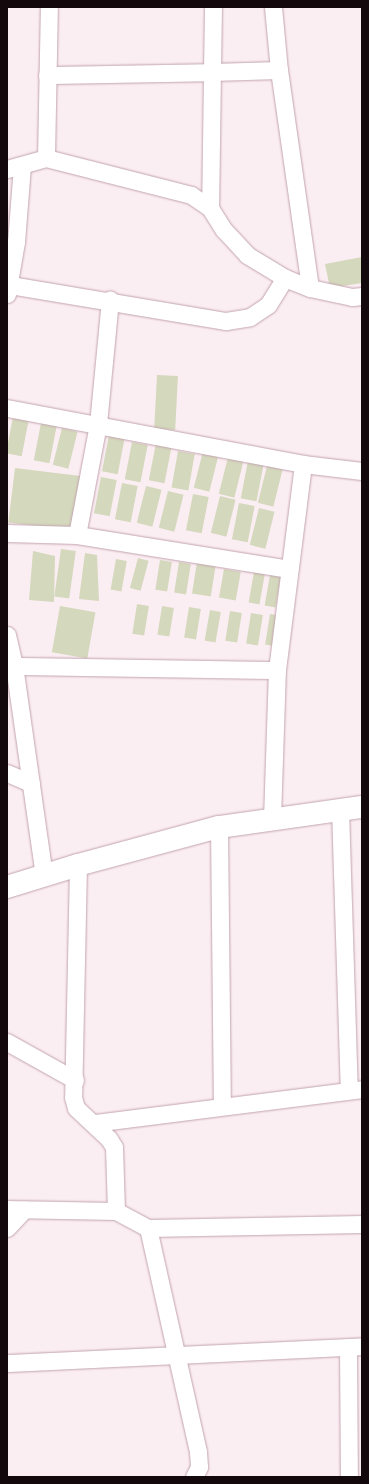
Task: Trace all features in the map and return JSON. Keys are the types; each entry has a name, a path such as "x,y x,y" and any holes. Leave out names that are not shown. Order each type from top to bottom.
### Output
{"street":[{"path":"46,158 49,7"},
{"path":"210,208 213,7"},
{"path":"273,7 279,70 310,288"},
{"path":"47,75 279,70"},
{"path":"285,278 268,305 250,317 226,321 110,300 8,289 15,167 46,158 191,195 210,208 224,230 247,255 285,278 310,288 352,297 362,296"},
{"path":"76,535 98,424 110,300"},
{"path":"7,408 303,464 362,471"},
{"path":"272,819 277,670 303,464"},
{"path":"7,533 76,535 289,569"},
{"path":"7,635 14,666 44,876"},
{"path":"14,666 277,670"},
{"path":"7,773 31,783"},
{"path":"7,887 78,865 219,827 340,808 362,806"},
{"path":"94,1123 222,1105 355,1089 340,808"},
{"path":"219,827 222,1105"},
{"path":"78,865 75,1080 72,1096 76,1108 94,1123 114,1147 116,1211"},
{"path":"7,1042 75,1080"},
{"path":"7,1228 15,1209 116,1211 148,1228 362,1224"},
{"path":"148,1228 178,1354 198,1452 199,1467 194,1477"},
{"path":"7,1363 355,1347 349,1477"}],"building":[{"path":"362,257 362,283 330,288 325,264"},
{"path":"157,375 178,376 175,430 154,429"},
{"path":"13,417 29,420 22,456 7,454"},
{"path":"41,423 57,426 49,463 34,460"},
{"path":"62,428 78,432 68,469 53,465"},
{"path":"109,435 125,438 118,474 102,471"},
{"path":"132,442 148,445 140,482 125,479"},
{"path":"156,443 172,446 164,483 149,480"},
{"path":"178,451 195,454 188,490 172,487"},
{"path":"203,451 219,455 209,492 194,488"},
{"path":"228,457 244,461 234,498 219,494"},
{"path":"248,461 264,464 256,501 241,498"},
{"path":"267,466 283,470 273,507 258,503"},
{"path":"15,468 82,476 76,531 8,523"},
{"path":"101,477 117,480 110,516 94,513"},
{"path":"122,483 138,486 131,522 115,519"},
{"path":"146,486 162,490 152,527 137,523"},
{"path":"168,491 184,495 174,532 159,528"},
{"path":"193,494 209,497 202,533 186,530"},
{"path":"220,496 236,500 226,537 211,533"},
{"path":"239,503 255,506 248,542 232,539"},
{"path":"259,508 275,512 265,549 250,545"},
{"path":"61,549 76,551 69,599 54,597"},
{"path":"33,551 55,556 54,602 29,600"},
{"path":"85,553 97,555 99,601 79,599"},
{"path":"138,558 149,561 141,591 130,588"},
{"path":"116,559 127,561 121,591 111,590"},
{"path":"160,560 172,562 167,592 155,590"},
{"path":"179,562 191,564 186,594 174,593"},
{"path":"197,562 216,565 211,597 192,594"},
{"path":"224,569 241,572 236,601 219,598"},
{"path":"254,572 265,574 259,604 249,603"},
{"path":"270,575 281,577 275,607 265,606"},
{"path":"137,604 149,606 144,636 132,634"},
{"path":"60,606 95,612 87,659 52,652"},
{"path":"162,606 174,608 169,637 157,635"},
{"path":"189,607 201,609 196,639 184,638"},
{"path":"210,610 221,612 215,642 205,641"},
{"path":"230,611 242,613 237,643 225,641"},
{"path":"251,613 263,615 258,645 246,644"},
{"path":"270,614 282,616 277,646 265,645"}]}
